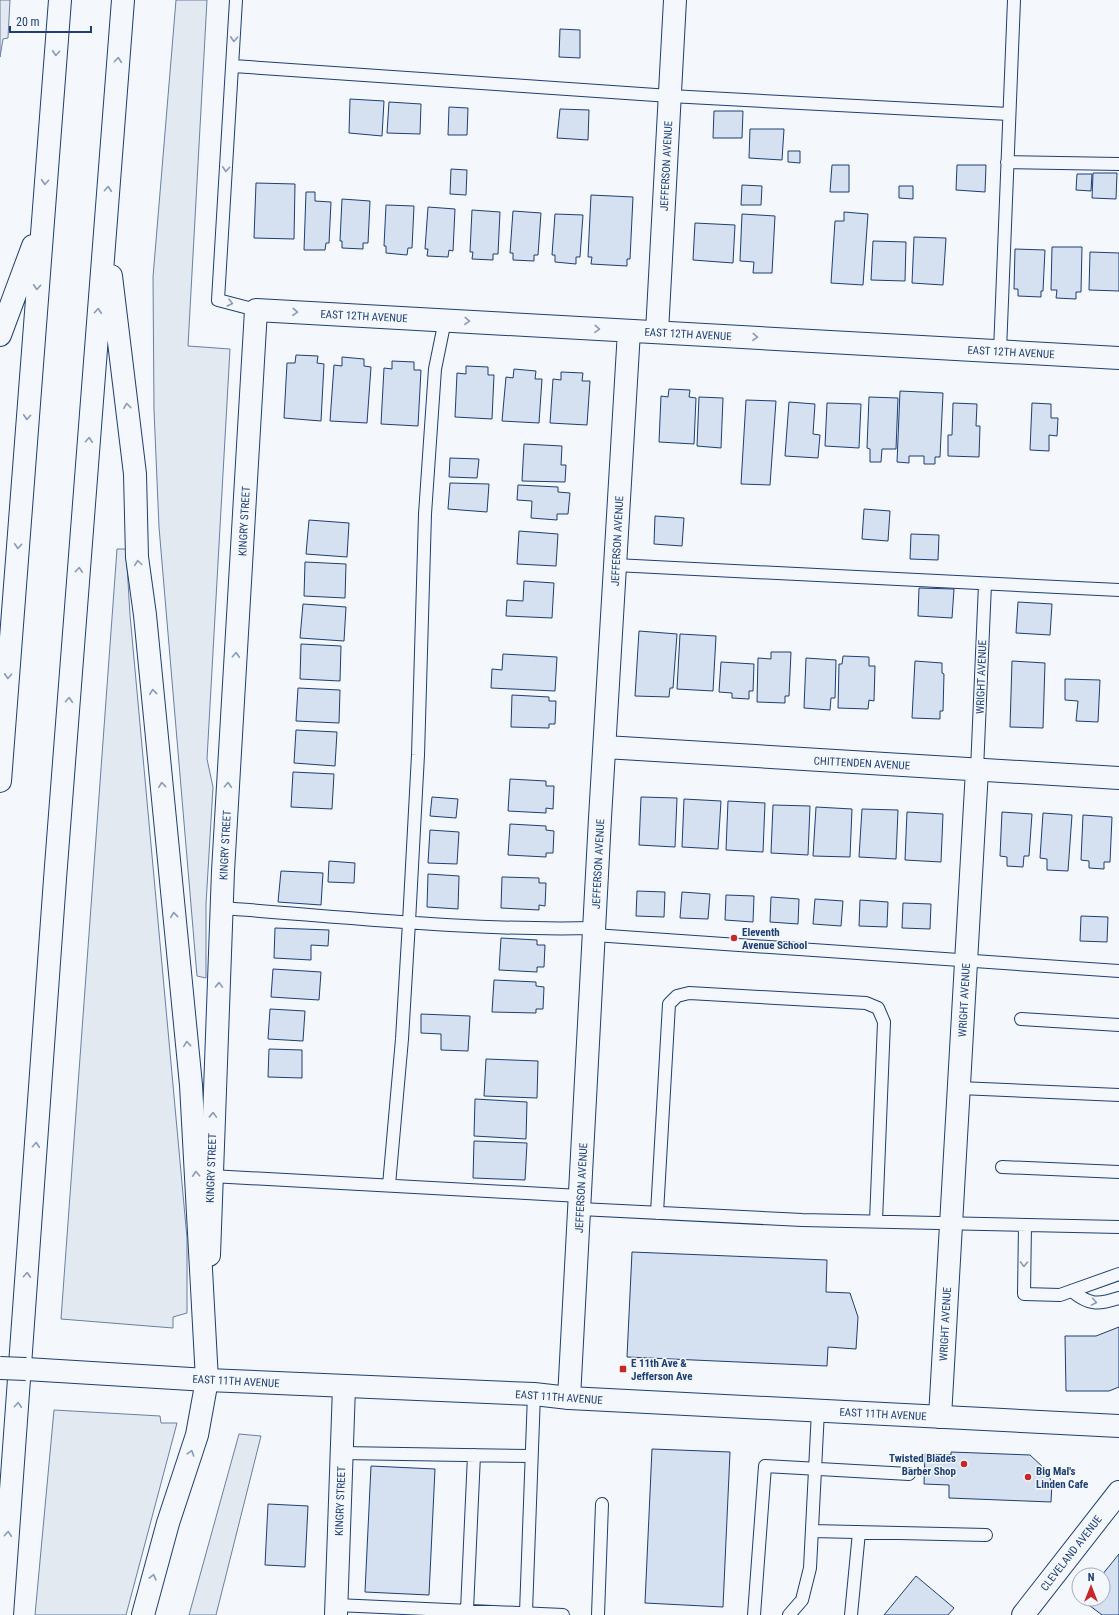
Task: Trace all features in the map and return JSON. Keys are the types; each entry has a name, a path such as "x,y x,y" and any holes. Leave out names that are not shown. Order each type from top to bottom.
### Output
{"main road":[{"path":"0,781 60,0"},
{"path":"2,1615 55,879 123,0"},
{"name":"JEFFERSON AVENUE","path":"657,332 675,0"},
{"path":"0,335 42,220"},
{"path":"105,228 136,474 137,557 147,631 191,1084 208,1380 197,1435 168,1523 143,1615"},
{"name":"EAST 12TH AVENUE","path":"256,310 1119,358"},
{"name":"KINGRY STREET","path":"208,1380 208,1279 211,1176 222,908 256,310"},
{"name":"JEFFERSON AVENUE","path":"569,1398 629,331"},
{"name":"CHITTENDEN AVENUE","path":"605,747 1119,778"},
{"name":"WRIGHT AVENUE","path":"940,1417 977,770"},
{"name":"EAST 11TH AVENUE","path":"0,1368 132,1374 208,1380 344,1387 534,1394 569,1398 1119,1426"},
{"name":"KINGRY STREET","path":"336,1610 344,1387"},
{"name":"CLEVELAND AVENUE","path":"1024,1615 1119,1492"}],"lane":[{"path":"236,0 218,300 256,310"},
{"path":"1000,351 1014,0"},
{"path":"233,66 670,96 1009,114"},
{"path":"1007,162 1119,164"},
{"path":"389,1185 402,1039 418,755 425,514 435,369 445,320"},
{"path":"615,565 1119,590"},
{"name":"WRIGHT AVENUE","path":"977,770 985,584"},
{"path":"222,908 409,922 561,929 1119,971"},
{"path":"657,1213 669,1004 677,996 689,993 866,1003 878,1008 884,1022 876,1221"},
{"path":"1021,1019 1119,1025"},
{"path":"959,1088 1119,1095"},
{"path":"1002,1167 1119,1172"},
{"path":"211,1176 389,1185 580,1202 657,1213 802,1220 1119,1227"},
{"path":"1025,1225 1024,1294 1060,1295 1119,1274"},
{"path":"1072,1291 1084,1301 1102,1304 1119,1298"},
{"path":"526,1612 534,1394"},
{"path":"789,1615 802,1600 810,1568 818,1411"},
{"path":"342,1453 531,1456"},
{"path":"467,1610 474,1455"},
{"path":"754,1615 765,1466 909,1474"},
{"path":"598,1615 602,1504"},
{"path":"812,1531 986,1535"},
{"path":"851,1615 859,1532"},
{"path":"336,1610 467,1610 562,1615"}],"shaded area":[{"path":"0,0 10,0 8,38 3,39 0,57"},
{"path":"176,0 207,0 188,346 230,349 207,759 213,787 206,904 206,978 197,976 159,527 154,410 153,277"},
{"path":"117,549 126,549 130,615 187,1238 187,1313 173,1317 173,1328 61,1319"},
{"path":"54,1410 160,1416 161,1423 177,1423 126,1615 35,1615"},
{"path":"239,1434 261,1436 216,1615 189,1615"}],"building":[{"path":"560,29 580,30 580,58 559,57"},
{"path":"350,99 384,101 382,136 349,133"},
{"path":"389,102 421,104 420,134 387,133"},
{"path":"449,107 468,108 467,135 448,135"},
{"path":"560,109 589,110 588,140 557,138"},
{"path":"714,111 743,111 742,138 713,138"},
{"path":"750,129 784,129 782,160 749,158"},
{"path":"788,151 800,151 800,163 788,162"},
{"path":"832,165 849,165 849,192 830,192"},
{"path":"957,165 986,165 985,192 956,190"},
{"path":"451,169 467,170 466,195 450,194"},
{"path":"1093,173 1117,173 1116,199 1092,198"},
{"path":"1077,174 1092,174 1091,191 1076,190"},
{"path":"256,183 295,184 294,239 254,238"},
{"path":"742,185 762,186 761,205 741,205"},
{"path":"899,186 913,186 913,199 899,198"},
{"path":"306,192 315,192 315,201 331,202 329,243 326,243 325,250 304,250"},
{"path":"591,195 633,197 630,259 627,259 627,266 591,264 592,257 588,257"},
{"path":"342,199 370,201 368,243 363,243 363,249 342,248 342,241 340,241"},
{"path":"386,205 414,206 412,248 408,248 407,255 386,253 386,246 384,246"},
{"path":"428,207 455,209 453,251 449,250 448,257 427,256 428,249 425,249"},
{"path":"472,210 500,212 498,254 493,254 493,260 472,259 473,252 470,252"},
{"path":"513,211 541,213 538,255 534,255 534,261 513,260 513,253 510,253"},
{"path":"844,212 868,214 863,285 831,283 835,221 844,221"},
{"path":"555,214 583,215 580,257 576,257 576,264 555,262 555,255 552,255"},
{"path":"742,214 775,216 772,273 753,273 754,262 740,261"},
{"path":"695,223 735,225 733,263 693,260"},
{"path":"914,237 946,238 943,285 912,283"},
{"path":"873,241 906,242 905,281 871,280"},
{"path":"1052,247 1082,247 1081,292 1076,292 1076,299 1056,298 1057,290 1051,290"},
{"path":"1015,249 1045,250 1043,291 1041,291 1041,297 1018,296 1018,289 1014,289"},
{"path":"1090,252 1119,253 1119,291 1089,290"},
{"path":"296,355 318,356 317,363 324,364 321,421 284,418 287,363 295,363"},
{"path":"342,357 364,359 364,366 371,367 367,423 330,421 334,365 342,366"},
{"path":"392,361 414,362 414,370 421,370 418,426 381,424 384,368 392,369"},
{"path":"466,366 488,367 488,375 494,375 492,419 455,417 457,373 466,374"},
{"path":"514,369 536,371 535,379 542,379 539,423 502,421 506,377 513,378"},
{"path":"561,372 583,373 582,381 590,381 587,425 550,423 553,379 561,380"},
{"path":"669,389 690,390 689,397 696,398 694,444 659,442 661,396 668,397"},
{"path":"900,391 943,393 940,457 935,457 935,464 924,464 924,456 909,456 909,463 897,462"},
{"path":"699,397 723,398 721,448 697,446"},
{"path":"869,397 898,398 896,449 882,449 881,462 870,462 870,449 867,448"},
{"path":"746,400 776,401 770,485 741,484"},
{"path":"789,402 815,404 813,434 820,435 818,458 785,456"},
{"path":"827,403 861,404 859,448 825,446"},
{"path":"953,403 977,404 976,426 980,426 979,457 948,456 948,435 952,435"},
{"path":"1032,403 1051,404 1051,418 1058,418 1057,436 1049,435 1049,451 1030,450"},
{"path":"524,444 562,446 561,465 566,465 565,482 522,481"},
{"path":"450,458 479,459 477,478 449,477"},
{"path":"450,483 489,484 487,512 448,509"},
{"path":"518,485 558,487 558,492 570,493 568,514 557,514 557,520 531,518 532,501 517,500"},
{"path":"864,509 890,511 888,541 862,539"},
{"path":"655,516 684,518 682,546 654,544"},
{"path":"309,520 349,523 347,557 306,554"},
{"path":"519,531 558,534 556,566 517,564"},
{"path":"911,534 939,535 938,560 910,559"},
{"path":"305,562 346,564 345,598 304,596"},
{"path":"524,581 554,583 552,618 506,616 507,600 523,601"},
{"path":"919,588 954,589 952,618 918,616"},
{"path":"1018,602 1052,604 1050,635 1016,633"},
{"path":"303,604 346,607 344,641 300,638"},
{"path":"639,631 677,634 673,688 670,688 669,697 635,696"},
{"path":"680,634 716,636 713,691 677,689"},
{"path":"301,644 341,646 340,681 300,679"},
{"path":"771,652 791,652 789,696 785,696 785,703 757,702 758,658 771,659"},
{"path":"503,654 557,657 555,691 491,688 492,669 502,670"},
{"path":"843,656 869,657 869,666 875,666 874,701 869,700 868,709 838,708 839,664 842,664"},
{"path":"806,658 836,660 835,698 831,698 830,710 804,708"},
{"path":"915,661 942,663 942,673 944,674 943,711 940,711 940,719 912,718"},
{"path":"1012,661 1045,663 1043,728 1010,727"},
{"path":"721,662 754,664 753,691 749,691 749,699 732,698 732,693 719,692"},
{"path":"1065,679 1100,680 1098,722 1076,721 1078,701 1065,700"},
{"path":"298,688 340,690 339,723 296,721"},
{"path":"512,695 549,697 549,701 556,701 555,724 549,724 549,728 511,727"},
{"path":"296,730 337,732 335,766 294,763"},
{"path":"293,772 334,774 332,809 291,807"},
{"path":"510,779 546,781 546,786 554,786 553,809 546,808 546,813 508,811"},
{"path":"432,797 458,799 456,818 430,816"},
{"path":"641,797 677,798 675,847 639,845"},
{"path":"684,799 721,801 718,849 682,847"},
{"path":"728,801 765,803 763,852 726,850"},
{"path":"773,805 810,806 808,855 771,853"},
{"path":"816,807 852,809 850,857 813,856"},
{"path":"862,809 898,810 896,859 859,857"},
{"path":"907,812 943,814 941,862 905,860"},
{"path":"1002,812 1032,814 1029,856 1024,856 1023,867 1007,866 1007,857 1000,856"},
{"path":"1043,813 1072,815 1068,871 1047,870 1047,859 1040,858"},
{"path":"1083,815 1112,817 1110,862 1104,862 1104,869 1089,868 1089,861 1081,860"},
{"path":"510,824 546,826 546,830 554,831 553,853 546,853 546,857 508,855"},
{"path":"430,830 459,832 457,864 428,863"},
{"path":"329,861 355,863 354,883 328,882"},
{"path":"281,871 323,873 321,905 278,902"},
{"path":"428,874 459,876 458,909 427,907"},
{"path":"502,877 539,878 539,883 546,883 545,906 539,905 539,910 501,908"},
{"path":"637,891 665,892 664,917 636,916"},
{"path":"682,892 710,894 708,919 680,918"},
{"path":"726,895 754,896 753,922 725,920"},
{"path":"771,897 799,899 798,924 770,922"},
{"path":"815,899 843,901 841,926 813,924"},
{"path":"860,900 888,902 887,927 859,926"},
{"path":"903,903 931,904 930,929 902,928"},
{"path":"1081,916 1108,917 1107,942 1080,941"},
{"path":"275,928 329,930 328,946 311,945 311,960 274,958"},
{"path":"501,938 537,940 537,945 545,945 544,967 537,967 537,972 499,970"},
{"path":"273,969 321,972 319,1000 271,997"},
{"path":"494,980 536,982 536,986 544,987 543,1009 536,1009 536,1013 492,1012"},
{"path":"270,1009 305,1011 303,1041 268,1039"},
{"path":"421,1014 470,1016 468,1051 441,1050 441,1034 421,1033"},
{"path":"269,1049 302,1050 302,1078 268,1077"},
{"path":"486,1059 538,1061 537,1098 484,1096"},
{"path":"475,1099 527,1102 526,1139 474,1136"},
{"path":"474,1141 527,1143 525,1180 473,1178"},
{"path":"632,1252 827,1260 826,1292 850,1293 858,1317 856,1349 828,1347 827,1366 627,1357"},
{"path":"1119,1327 1119,1387 1109,1391 1066,1391 1065,1336 1096,1336"},
{"path":"652,1449 730,1452 723,1607 645,1603"},
{"path":"951,1452 1030,1455 1044,1468 1052,1482 1051,1502 949,1498 949,1485 924,1484 925,1454 951,1455"},
{"path":"371,1466 435,1469 429,1595 365,1592"},
{"path":"268,1504 308,1506 305,1567 265,1565"},
{"path":"1119,1554 1119,1615 1102,1615 1092,1607 1111,1607 1111,1567 1108,1567"},
{"path":"916,1576 954,1608 948,1615 884,1615"}],"place":[{"name":"Eleventh Avenue School","path":"734,938"},
{"name":"E 11th Ave & Jefferson Ave","path":"623,1369"},
{"name":"Twisted Blades Barber Shop","path":"964,1464"},
{"name":"Big Mal's Linden Cafe","path":"1028,1477"}]}
